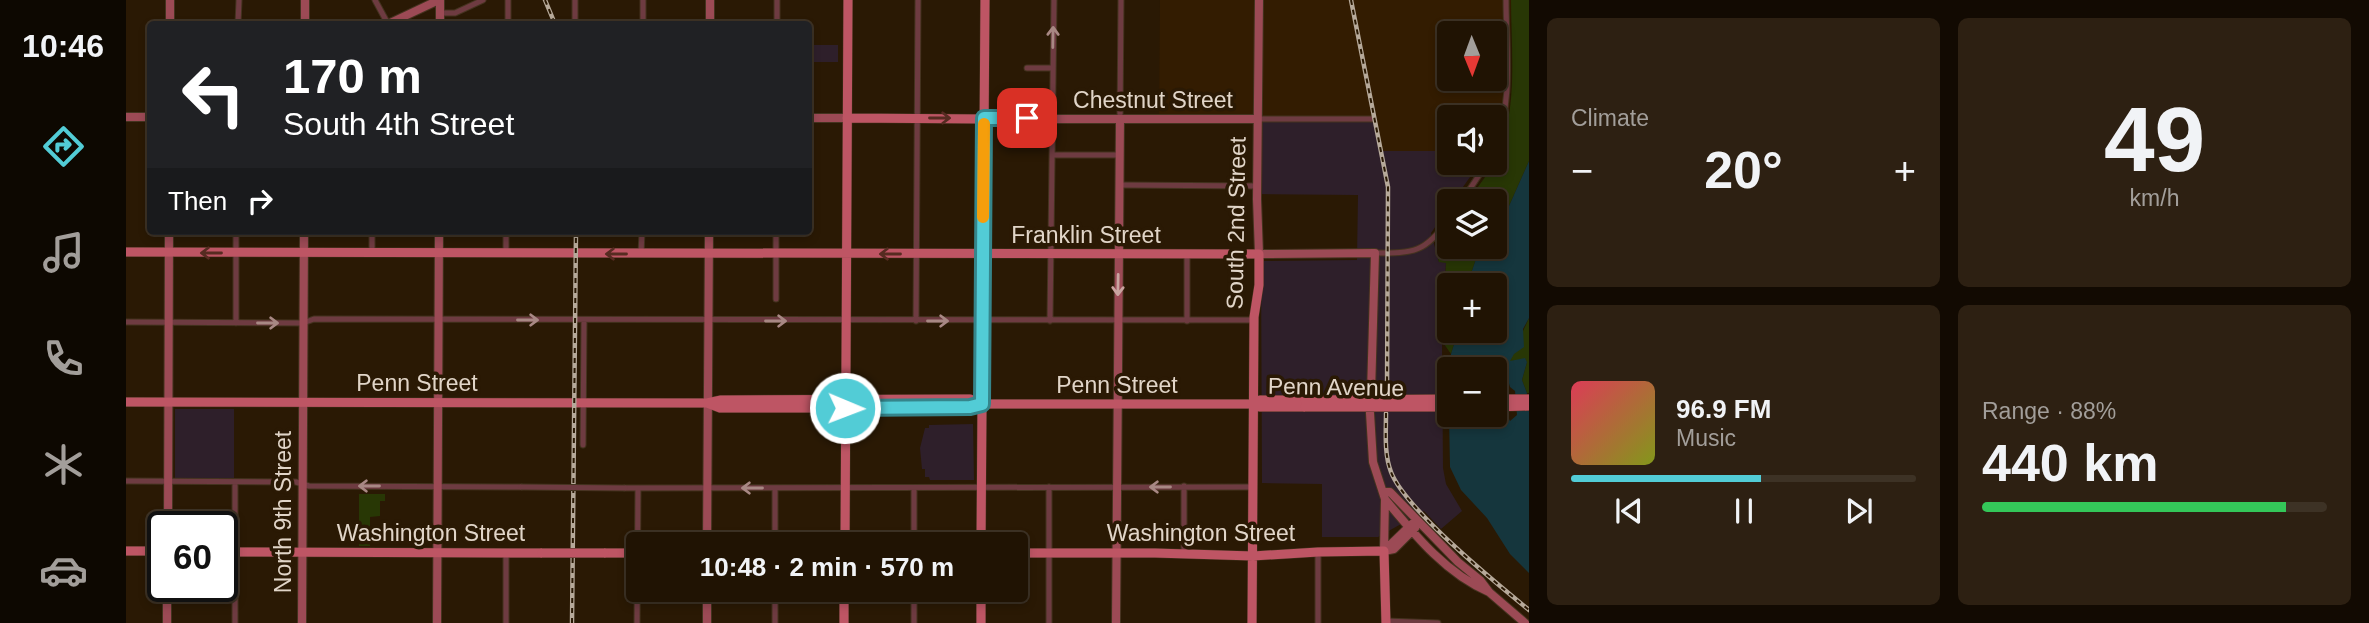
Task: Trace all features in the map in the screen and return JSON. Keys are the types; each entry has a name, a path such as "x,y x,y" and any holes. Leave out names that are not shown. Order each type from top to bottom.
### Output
{"main road":[{"path":"845,532 848,0"},
{"path":"981,532 985,0"},
{"name":"Chestnut Street","path":"847,118 984,118"},
{"name":"Franklin Street","path":"126,252 1259,254"},
{"name":"South 2nd Street","path":"1252,623 1254,320 1259,285 1259,254"},
{"path":"1252,433 1262,414 1273,404 1253,376"},
{"name":"Penn Avenue","path":"1305,404 1437,399"},
{"path":"1507,399 1529,400"},
{"name":"Penn Street","path":"126,401 708,403 720,408 845,404 970,407 982,404 1253,404"},
{"name":"Penn Avenue","path":"1253,404 1260,407 1273,404 1437,407"},
{"path":"1507,407 1529,406"},
{"path":"1253,533 1262,547 1288,553"},
{"path":"1223,555 1241,551 1250,543 1253,533"},
{"path":"126,551 147,551"},
{"path":"1384,551 1386,622"},
{"name":"Washington Street","path":"1028,553 1253,556 1384,551"},
{"name":"Washington Street","path":"238,552 626,553"},
{"path":"844,602 844,623"},
{"path":"981,602 981,623"}],"street":[{"path":"170,0 170,21"},
{"path":"238,21 239,0"},
{"path":"305,0 305,21"},
{"path":"375,0 386,21"},
{"path":"394,21 440,0 440,21"},
{"path":"440,13 455,13 483,0"},
{"path":"508,0 508,21"},
{"path":"575,0 575,21"},
{"path":"643,0 643,21"},
{"path":"710,0 710,21"},
{"path":"777,0 777,21"},
{"path":"916,321 918,0"},
{"path":"1050,321 1054,0"},
{"path":"1116,623 1121,0"},
{"name":"South 2nd Street","path":"1259,0 1259,254"},
{"path":"1506,0 1506,105"},
{"path":"1027,68 1053,68"},
{"path":"126,117 147,117"},
{"name":"Chestnut Street","path":"812,118 847,118"},
{"name":"Chestnut Street","path":"984,118 1372,119"},
{"path":"1052,155 1119,155"},
{"path":"1119,185 1257,186"},
{"path":"168,511 169,235"},
{"path":"236,235 236,323"},
{"name":"North 9th Street","path":"302,623 304,235"},
{"path":"372,235 372,253"},
{"path":"437,623 439,235"},
{"path":"506,235 506,253"},
{"path":"641,254 642,235"},
{"path":"707,532 709,235"},
{"path":"776,235 776,299"},
{"path":"1371,393 1375,253 1417,251 1437,236"},
{"name":"Franklin Street","path":"1259,254 1375,253"},
{"path":"1187,321 1188,254"},
{"path":"126,322 303,323 314,319 1254,320"},
{"path":"583,445 584,320"},
{"path":"1370,413 1373,462 1385,496 1384,551"},
{"path":"126,481 625,488 1253,487"},
{"path":"235,482 235,511"},
{"path":"1184,486 1184,553"},
{"path":"1049,487 1049,623"},
{"path":"638,488 638,532"},
{"path":"775,488 775,532"},
{"path":"914,488 914,532"},
{"path":"1385,496 1525,623"},
{"path":"1384,551 1394,548 1415,525"},
{"path":"1415,525 1428,546 1448,566 1472,585 1489,592"},
{"path":"1384,551 1415,525"},
{"path":"1401,541 1417,541 1428,546"},
{"path":"506,552 506,623"},
{"path":"1318,552 1318,623"},
{"path":"167,602 167,623"},
{"path":"235,602 235,623"},
{"path":"637,602 637,623"},
{"path":"707,602 707,623"},
{"path":"775,602 775,623"},
{"path":"914,602 914,623"},
{"path":"1386,622 1438,623"}],"shaded area":[{"path":"1160,0 1511,0 1510,105 1507,122 1507,105 1437,105 1437,151 1382,151 1375,119 1159,119"},
{"path":"812,45 838,45 838,62 812,62"},
{"path":"1257,119 1375,119 1382,151 1437,151 1437,175 1471,175 1462,189 1437,189 1437,224 1431,233 1437,259 1439,262 1446,262 1445,273 1437,273 1437,343 1442,343 1442,357 1437,357 1437,427 1443,427 1446,484 1462,511 1441,529 1424,511 1378,537 1322,537 1322,484 1262,483 1261,261 1357,260 1358,195 1257,194"},
{"path":"175,409 234,409 234,478 175,478"},
{"path":"973,424 974,480 930,480 925,477 920,448 925,428 929,428 929,425"}],"green space":[{"path":"1511,0 1529,0 1529,161 1507,209 1507,189 1477,189 1487,175 1507,175 1507,127 1512,82"},
{"path":"1438,259 1476,259 1471,273 1445,273 1446,263 1439,262"},
{"path":"1529,318 1527,393 1522,380 1527,362 1525,359 1509,362"},
{"path":"1443,343 1454,343 1451,354"},
{"path":"359,494 385,494 385,501 380,501 380,516 370,517 370,546 359,546"}],"water":[{"path":"1529,161 1529,318 1523,329 1524,347 1514,354 1510,361 1525,358 1527,362 1522,380 1527,393 1525,403 1529,408 1529,573 1510,554 1487,518 1461,490 1450,467 1449,427 1507,427 1507,415 1510,421 1517,415 1515,391 1510,387 1507,376 1507,357 1451,357 1454,343 1507,343 1507,273 1471,273 1476,259 1507,259 1507,209"}],"railway":[{"path":"545,0 554,21"},
{"path":"1351,0 1388,187 1387,393"},
{"path":"572,623 576,235"},
{"path":"1386,413 1387,458 1400,487 1432,525 1529,610"}],"slow traffic":[{"path":"983,217 984,124"}],"route":[{"path":"845,408 970,407 982,404 984,118 1027,118"}]}
